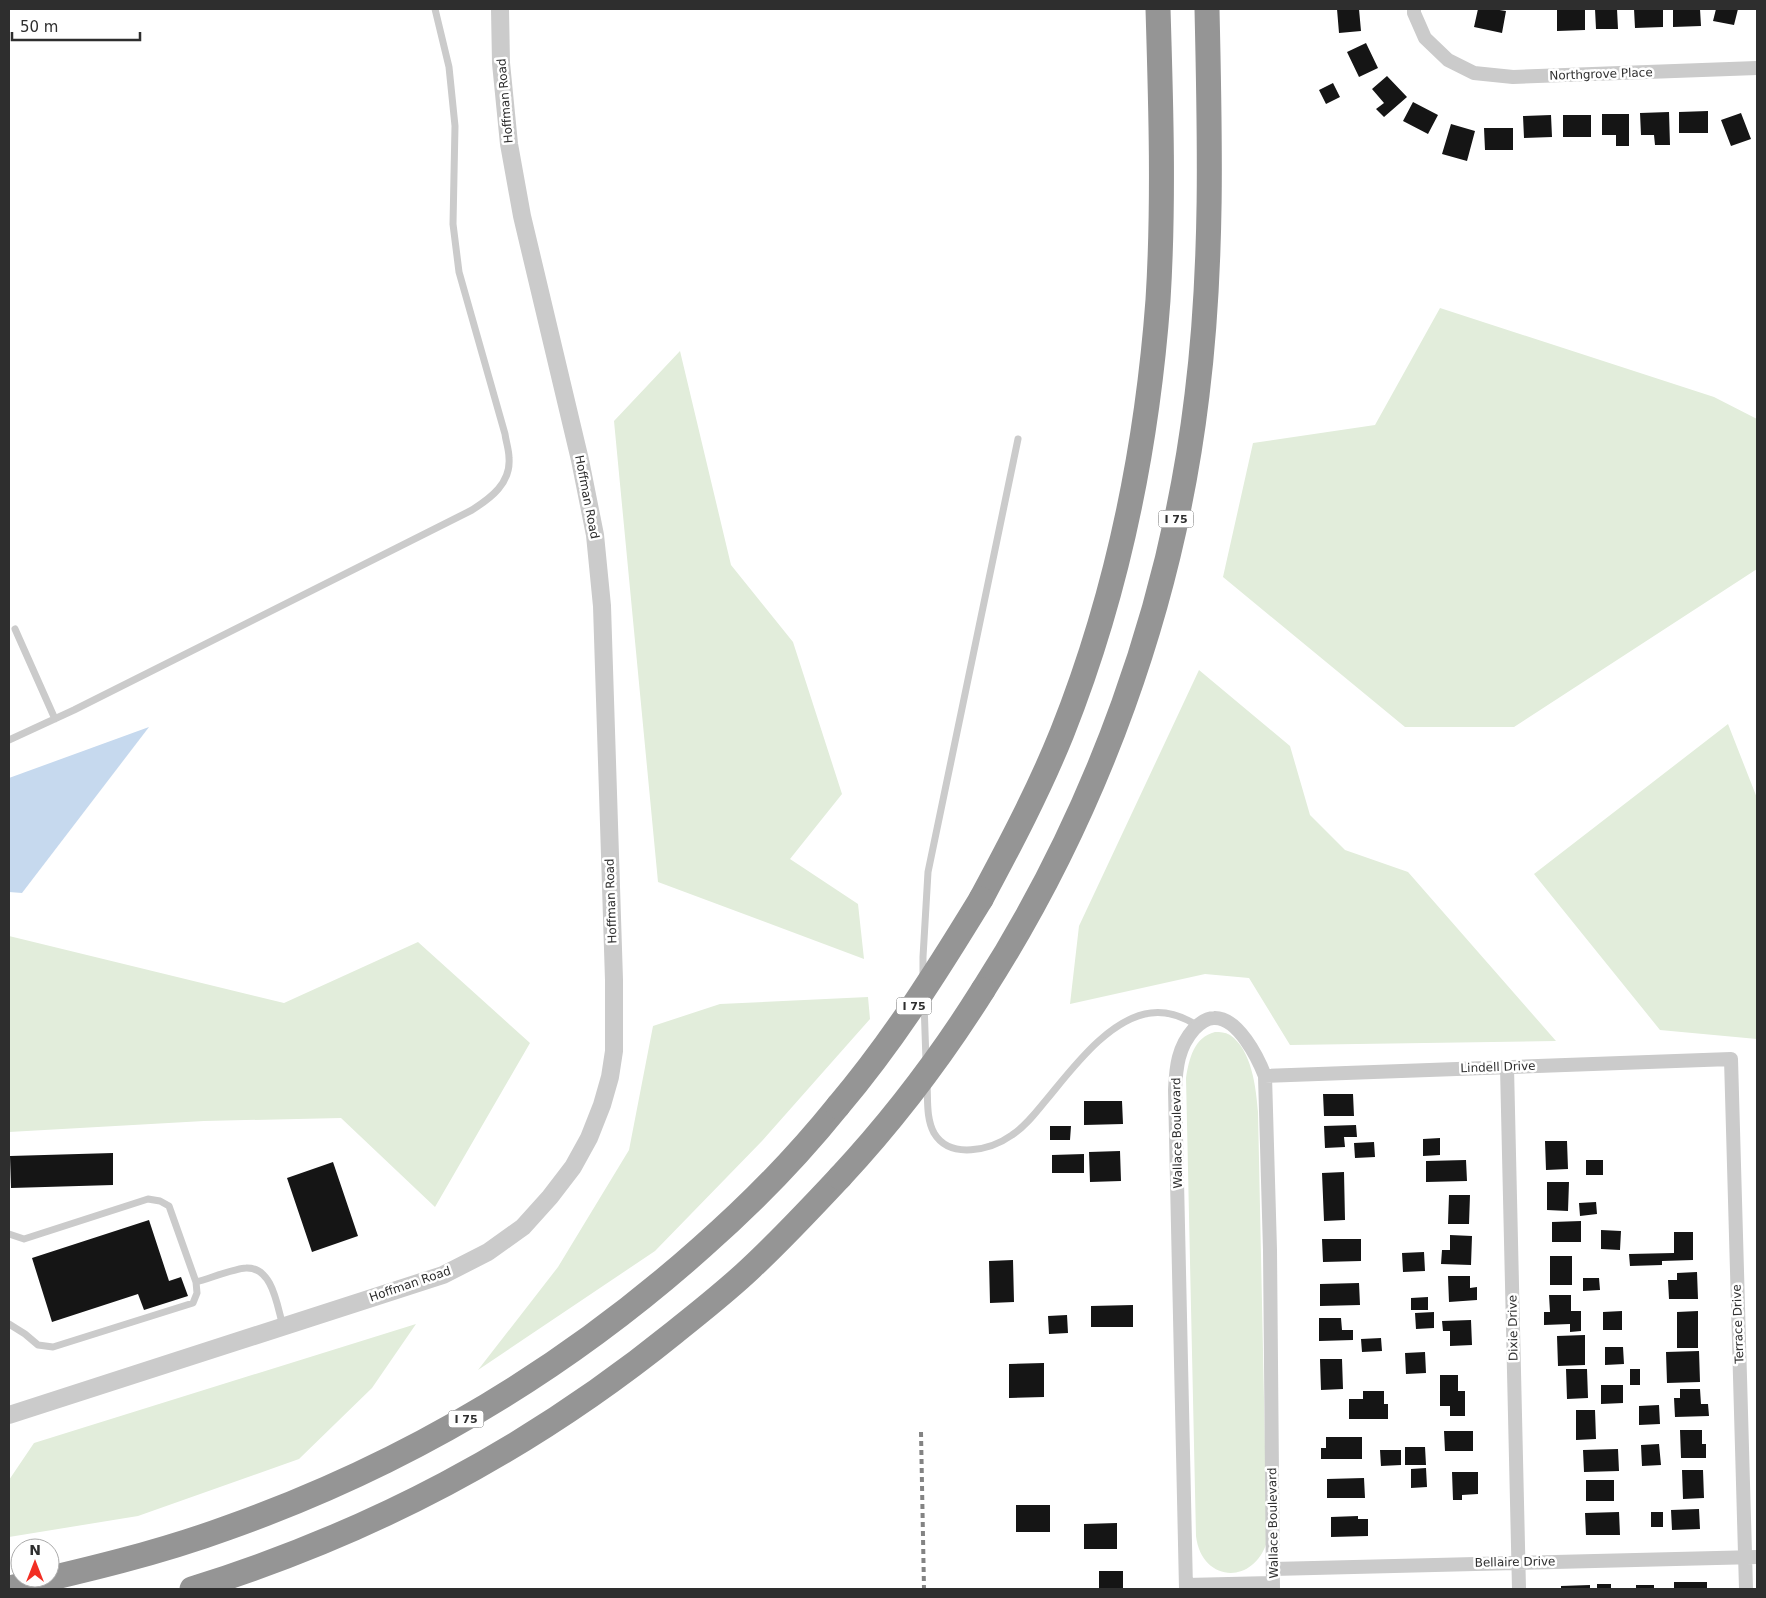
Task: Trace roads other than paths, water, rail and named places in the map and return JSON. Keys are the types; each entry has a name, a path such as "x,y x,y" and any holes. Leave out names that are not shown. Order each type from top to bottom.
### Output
{"highway":[{"name":"I 75","path":"9,1588 150,1552 254,1518 368,1470 471,1416 556,1363 673,1273 726,1226 812,1137 875,1060 908,1015 981,899 1023,819 1062,732 1099,623 1120,547 1133,489 1149,390 1158,297 1161,192 1158,9"},
{"name":"I 75","path":"192,1589 233,1577 297,1553 402,1508 509,1450 560,1418 635,1365 707,1307 775,1245 840,1177 917,1085 960,1026 1011,944 1041,891 1095,777 1137,662 1155,603 1177,515 1189,454 1197,394 1206,295 1209,211 1207,9"}],"street":[{"name":"Hoffman Road","path":"9,1415 443,1275 488,1252 523,1227 550,1197 573,1167 589,1138 602,1105 610,1077 614,1051 614,980 602,606 598,562 595,535 580,460 522,216 508,144 501,63 500,9"},
{"name":"Northgrove Place","path":"1414,9 1425,38 1448,60 1474,73 1513,77 1757,68"},
{"name":"Wallace Boulevard","path":"1186,1587 1176,1070 1179,1053 1187,1037 1206,1020 1215,1018 1231,1024 1247,1042 1260,1063 1265,1076 1270,1250 1273,1580"},
{"name":"Lindell Drive","path":"1265,1076 1731,1059"},
{"name":"Terrace Drive","path":"1731,1059 1751,1557 1746,1589"},
{"name":"Dixie Drive","path":"1507,1067 1519,1589"},
{"name":"Bellaire Drive","path":"1186,1587 1518,1562 1751,1557"}],"lane":[{"path":"9,740 55,719 472,510 491,497 501,485 508,472 509,458 498,406 459,272 453,224 454,116 449,67 435,9"},
{"path":"1018,439 928,872 923,956 928,1116 933,1131 940,1142 946,1146 958,1149 977,1149 998,1143 1013,1135 1030,1119 1080,1060 1104,1037 1126,1022 1150,1013 1161,1013 1187,1020 1198,1026"},
{"path":"15,629 55,719"},
{"path":"9,1234 24,1239 148,1198 160,1200 169,1206 196,1282 197,1293 193,1303 53,1347 38,1344 9,1324"},
{"path":"196,1282 246,1268 260,1271 267,1279 283,1326"}],"water":[{"path":"149,727 22,893 9,892 9,778"}],"railway":[{"path":"921,1432 924,1589"}]}
